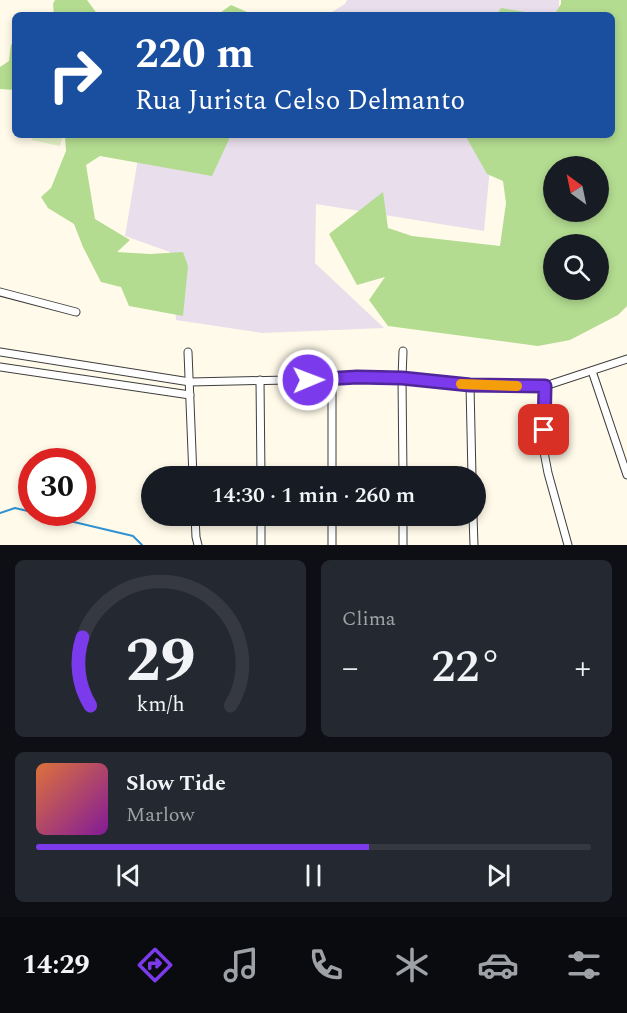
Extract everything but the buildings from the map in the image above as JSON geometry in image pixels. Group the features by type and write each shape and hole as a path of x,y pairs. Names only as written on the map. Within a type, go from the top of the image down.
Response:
{"street":[{"path":"0,292 76,312"},
{"path":"188,351 193,466"},
{"path":"403,466 404,351"},
{"path":"0,352 189,382 357,377 402,378 470,385 545,386 627,359"},
{"path":"0,367 190,395"},
{"path":"592,372 627,475"},
{"path":"332,379 332,466"},
{"path":"260,380 261,466"},
{"path":"470,385 472,466"},
{"path":"545,386 544,452 568,545"},
{"path":"195,526 198,545"},
{"path":"261,526 261,545"},
{"path":"332,526 332,545"},
{"path":"403,526 403,545"},
{"path":"473,526 474,545"}],"shaded area":[{"path":"347,0 559,0 559,12 332,12 345,4"},
{"path":"141,138 493,138 484,231 316,204 315,263 384,328 263,333 176,320 170,252 125,236"}],"green space":[{"path":"55,0 87,0 96,12 54,12"},
{"path":"561,0 627,0 627,306 618,315 570,340 538,346 388,326 369,300 385,277 357,285 329,234 383,192 388,228 412,236 500,246 506,203 503,181 487,174 467,138 615,138 615,12 556,12"},
{"path":"231,5 247,12 221,12"},
{"path":"501,8 526,12 498,12"},
{"path":"11,44 12,90 0,89 0,67 9,61"},
{"path":"32,138 62,138 60,146 32,140"},
{"path":"65,138 230,138 212,176 100,156 86,165 95,219 130,240 117,252 150,254 183,252 188,266 183,316 129,306 121,287 101,282 74,224 48,208 41,197 51,188 66,151"}],"waterway":[{"path":"0,513 18,509"},
{"path":"91,526 133,536 142,545"}],"slow traffic":[{"path":"461,384 517,386"}],"route":[{"path":"308,380 357,377 402,378 470,385 545,386 544,430"}]}
